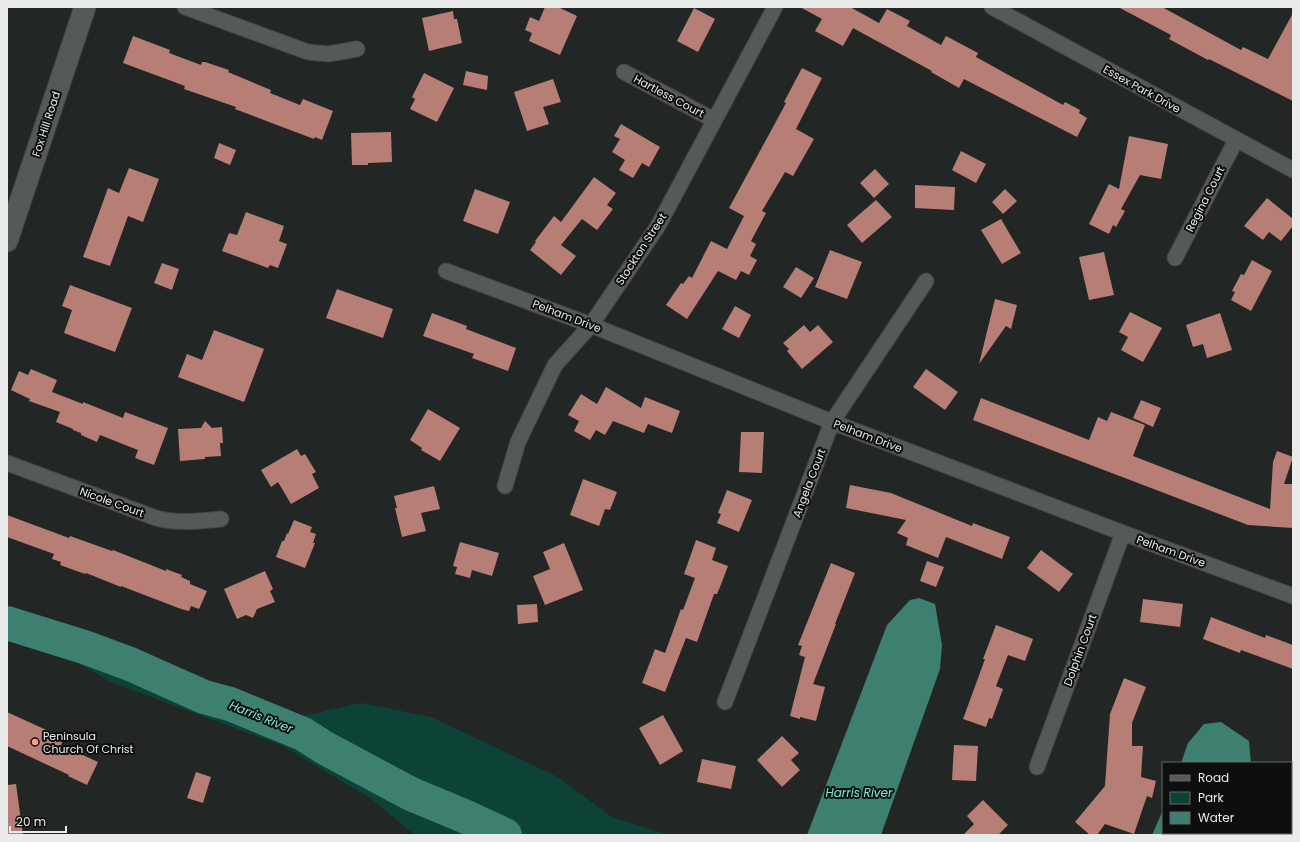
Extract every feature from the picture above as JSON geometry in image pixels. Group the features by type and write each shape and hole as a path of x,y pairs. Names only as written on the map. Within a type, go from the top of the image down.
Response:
{"main road":[{"name":"Fox Hill Road","path":"7,241 85,7"}],"street":[{"path":"185,7 308,52 328,54 357,49"},
{"name":"Stockton Street","path":"505,486 518,442 555,365 591,325 658,226 775,7"},
{"name":"Essex Park Drive","path":"992,7 1293,170"},
{"name":"Hartless Court","path":"624,72 714,120"},
{"name":"Regina Court","path":"1174,258 1236,140"},
{"name":"Pelham Drive","path":"446,271 591,325 832,422 1293,596"},
{"name":"Angela Court","path":"725,702 832,422 926,282"},
{"name":"Nicole Court","path":"7,463 169,522 221,519"},
{"name":"Dolphin Court","path":"1037,767 1123,533"}],"green space":[{"path":"7,610 102,635 298,717 361,703 431,717 558,777 612,817 669,835 415,835 370,798 283,746 111,682 38,640 7,630"}],"water":[{"name":"Harris River","path":"919,598 935,604 942,645 940,669 881,835 807,835 887,625 910,600"},
{"path":"1221,722 1249,741 1251,762 1181,762 1188,743 1204,724"},
{"path":"1162,812 1162,834 1226,834 1225,835 1152,835"}],"building":[{"path":"545,7 558,7 577,16 560,55 529,41 532,33 525,30 530,17 539,21"},
{"path":"800,7 850,7 879,23 887,9 910,21 907,26 941,45 946,36 978,53 976,57 1063,105 1065,102 1080,110 1079,113 1087,118 1077,137 964,79 959,88 931,72 932,71 853,28 843,46 815,31 822,19"},
{"path":"1118,7 1162,7 1241,50 1243,47 1268,59 1293,13 1293,101 1209,59 1208,60 1169,39 1171,35"},
{"path":"694,8 715,19 698,52 677,41"},
{"path":"453,11 454,19 457,19 462,43 429,51 422,18"},
{"path":"133,36 170,50 169,53 201,65 202,62 205,62 229,70 228,72 271,90 270,93 300,105 303,99 333,111 322,140 315,137 314,139 235,109 236,107 184,89 185,86 123,63"},
{"path":"802,68 822,78 796,129 814,139 793,176 785,172 762,211 766,213 751,241 756,244 750,256 757,260 749,275 741,271 736,280 718,271 687,319 666,305 681,283 683,284 689,276 692,278 711,241 727,249 744,216 729,208 786,103 784,102"},
{"path":"466,71 488,76 487,90 463,85"},
{"path":"424,73 454,88 437,122 410,109 415,99 412,97"},
{"path":"553,79 561,102 543,107 549,124 527,131 514,92"},
{"path":"621,124 660,147 649,167 642,163 633,178 619,170 625,160 612,152 620,139 614,136"},
{"path":"391,132 392,162 352,165 351,133"},
{"path":"1129,136 1168,144 1161,179 1140,175 1121,209 1125,211 1116,227 1113,225 1109,234 1089,224 1109,184 1119,189"},
{"path":"219,143 236,150 230,165 214,158"},
{"path":"961,151 986,164 976,183 952,170"},
{"path":"129,168 159,179 143,222 128,216 110,266 83,257 108,188 119,193"},
{"path":"875,169 889,184 874,198 860,183"},
{"path":"594,177 616,193 607,205 613,209 597,230 582,219 561,245 576,256 561,275 530,250 554,216 561,222"},
{"path":"915,185 955,187 954,210 915,208"},
{"path":"475,189 510,202 498,234 463,221"},
{"path":"1005,189 1017,201 1003,214 992,202"},
{"path":"1267,198 1293,219 1293,226 1281,241 1269,232 1263,240 1244,226"},
{"path":"876,200 892,217 862,243 847,225"},
{"path":"246,212 284,226 279,241 287,244 278,268 270,265 268,268 222,251 229,233 237,235"},
{"path":"1001,219 1021,253 1002,264 981,230"},
{"path":"830,250 862,262 847,299 815,287"},
{"path":"1104,252 1114,295 1089,300 1079,257"},
{"path":"1252,260 1272,271 1251,311 1231,300 1235,292 1232,291 1241,274 1244,275"},
{"path":"162,263 179,269 172,290 154,283"},
{"path":"796,267 814,278 801,298 783,287"},
{"path":"70,285 132,308 115,352 64,333 72,310 62,306"},
{"path":"337,289 393,309 383,338 326,318"},
{"path":"995,299 1017,305 1011,329 1006,326 979,364"},
{"path":"735,306 751,315 739,338 722,329"},
{"path":"1130,312 1162,328 1143,362 1121,350 1128,337 1119,332"},
{"path":"432,313 467,326 466,329 516,348 508,371 472,358 474,354 423,336"},
{"path":"1220,313 1232,350 1207,358 1203,344 1193,347 1186,325"},
{"path":"804,325 810,332 818,325 833,342 802,369 787,351 789,349 783,343"},
{"path":"214,330 264,349 244,402 178,377 187,354 202,360"},
{"path":"31,369 57,380 52,392 83,404 83,402 123,418 125,412 168,428 154,465 135,458 138,450 100,435 97,442 56,422 60,412 29,401 30,399 11,390 19,371 28,375"},
{"path":"926,369 958,392 945,410 913,387"},
{"path":"606,387 641,408 645,397 680,411 672,433 648,424 644,433 613,421 605,435 596,430 590,440 574,431 579,421 568,415 581,394 597,404"},
{"path":"981,398 1089,440 1098,417 1107,421 1111,412 1145,425 1133,456 1270,509 1273,462 1277,451 1293,457 1284,484 1293,484 1293,528 1248,525 973,420"},
{"path":"1141,400 1161,408 1153,427 1133,418"},
{"path":"428,409 460,428 440,461 421,450 422,448 410,440"},
{"path":"205,421 212,428 222,427 223,443 220,443 221,456 180,461 178,429 201,428"},
{"path":"741,432 764,432 762,473 739,472"},
{"path":"297,449 301,456 305,454 316,472 312,474 319,488 291,504 278,482 271,487 261,470"},
{"path":"583,479 617,492 610,510 605,509 599,526 570,515"},
{"path":"850,485 891,493 972,526 973,523 1010,537 1002,559 946,537 938,558 906,545 908,538 897,533 906,520 846,508"},
{"path":"434,486 440,509 421,513 426,531 402,537 395,508 397,508 394,496"},
{"path":"727,490 752,500 739,532 717,523 721,514 718,513"},
{"path":"7,515 69,538 70,536 112,551 113,550 166,571 166,569 182,575 181,577 190,581 190,584 207,591 199,609 191,606 189,611 60,565 61,562 52,559 54,554 7,537"},
{"path":"294,520 312,527 310,532 316,534 313,543 315,543 305,568 276,557 282,541 284,541 287,533 288,534"},
{"path":"696,540 716,548 712,560 728,566 717,594 714,594 697,642 686,638 665,692 642,683 655,649 665,653 681,609 683,610 695,578 684,574"},
{"path":"460,542 499,553 492,576 472,570 470,578 455,574 457,567 453,566"},
{"path":"564,543 583,590 545,605 533,576 550,569 543,552"},
{"path":"1041,550 1073,574 1059,592 1027,568"},
{"path":"927,561 944,567 936,587 920,581"},
{"path":"831,563 855,573 813,684 825,687 816,721 800,717 800,719 790,716 805,657 799,655 802,646 798,645"},
{"path":"265,571 273,589 270,591 275,602 257,609 253,618 246,615 237,619 224,589"},
{"path":"1143,599 1183,604 1180,627 1140,622"},
{"path":"537,604 538,622 518,624 517,605"},
{"path":"1211,617 1265,638 1266,635 1293,645 1293,669 1241,650 1240,653 1203,639"},
{"path":"996,625 1033,639 1025,661 1008,655 996,686 1003,689 992,719 989,718 986,727 963,719"},
{"path":"1124,678 1146,687 1132,723 1132,746 1143,746 1141,777 1156,781 1152,798 1147,796 1134,834 1105,824 1097,835 1090,835 1075,822 1105,786 1110,714"},
{"name":"Peninsula Church Of Christ","path":"7,712 64,738 61,745 98,762 87,785 7,746"},
{"path":"663,715 683,751 660,765 639,728"},
{"path":"782,736 799,753 791,760 800,770 782,787 757,760"},
{"path":"954,745 978,746 976,781 952,780"},
{"path":"702,759 736,766 731,789 697,782"},
{"path":"196,772 211,777 203,803 187,798"},
{"path":"16,784 23,835 7,835 7,785"},
{"path":"983,800 1008,825 998,835 963,835 974,824 967,816"}],"waterway":[{"name":"Harris River","path":"7,623 84,647 130,664 204,697 230,704 303,734 325,748 411,794 505,835"}],"place":[{"name":"Peninsula Church Of Christ","path":"35,742"}]}
